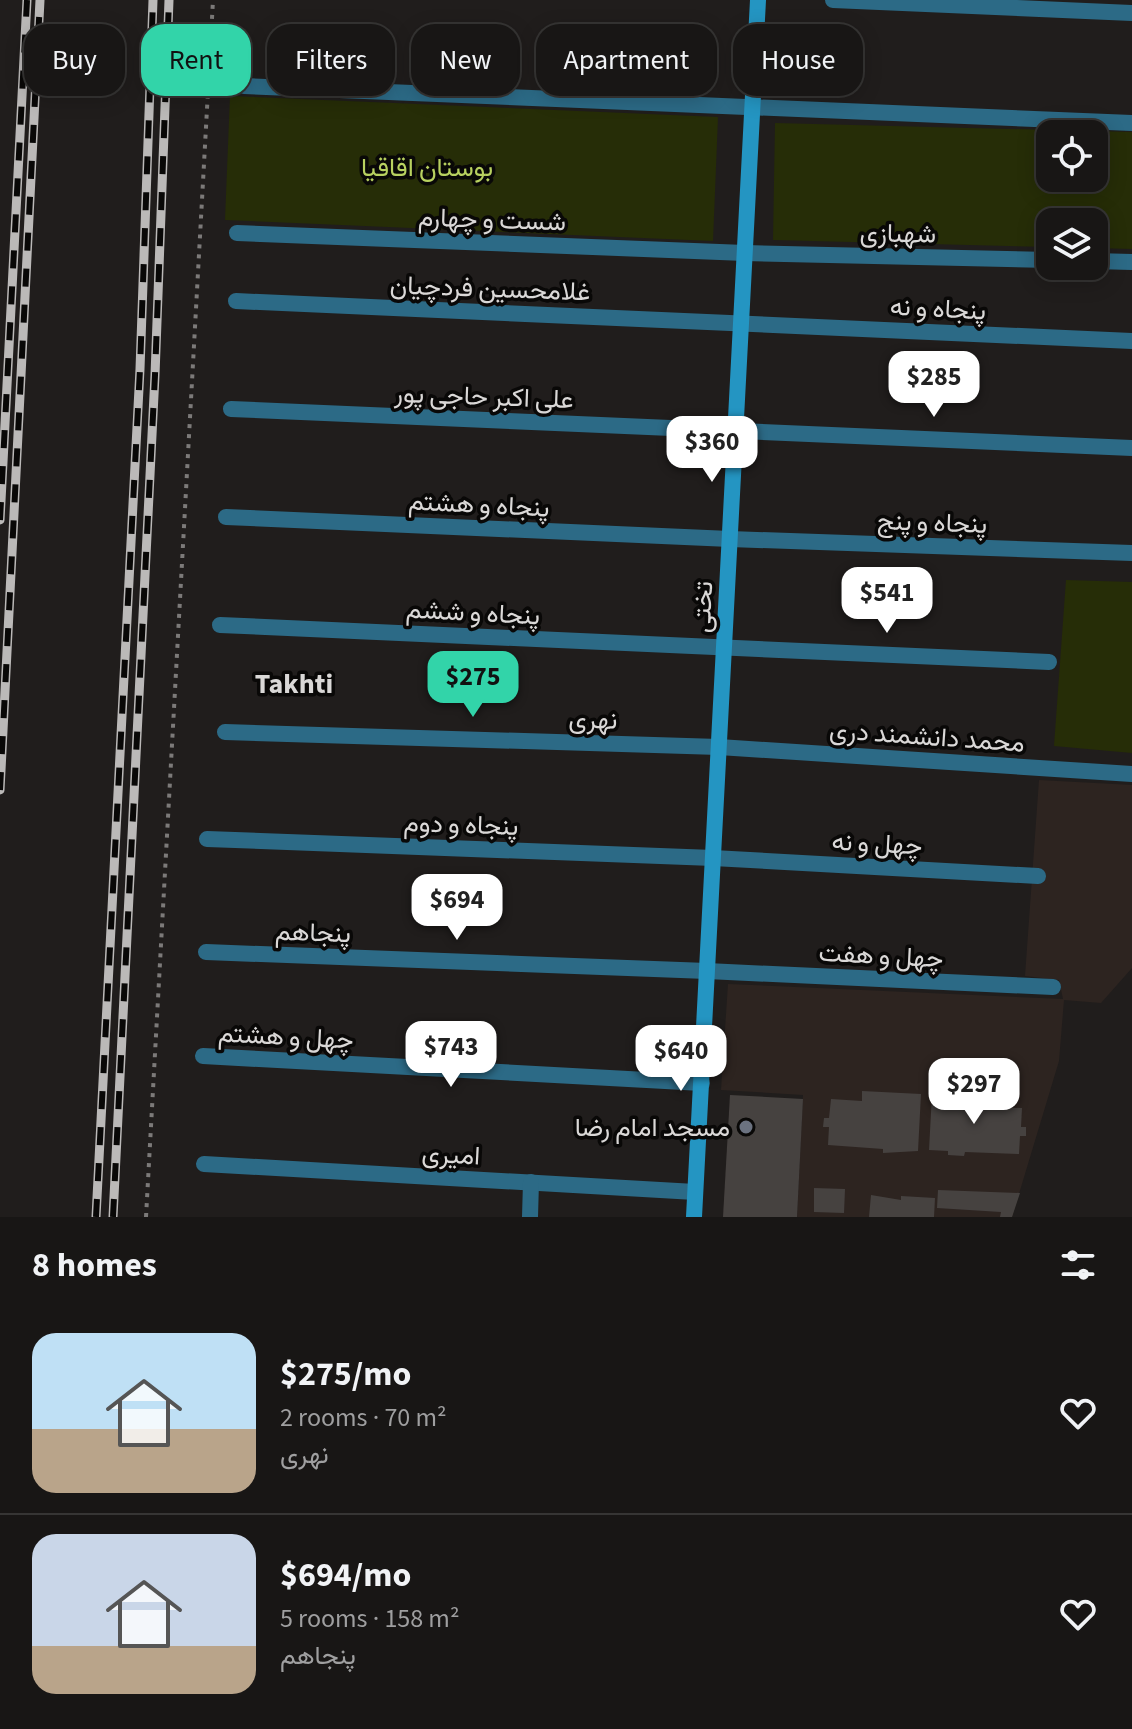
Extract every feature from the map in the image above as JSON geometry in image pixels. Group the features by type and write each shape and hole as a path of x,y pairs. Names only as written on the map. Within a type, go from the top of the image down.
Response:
{"main road":[{"name":"تختی","path":"694,1217 758,0"}],"street":[{"path":"833,0 1132,13"},
{"path":"251,86 1132,123"},
{"name":"شست و چهارم","path":"237,233 745,253"},
{"name":"شهبازی","path":"745,253 1036,260"},
{"path":"1108,261 1132,262"},
{"name":"غلامحسین فردچیان","path":"236,301 741,323"},
{"name":"پنجاه و نه","path":"741,323 1132,341"},
{"name":"علی اکبر حاجی پور","path":"231,409 1132,448"},
{"name":"پنجاه و هشتم","path":"226,517 730,539"},
{"name":"پنجاه و پنج","path":"730,539 1132,553"},
{"name":"پنجاه و ششم","path":"220,625 1049,662"},
{"name":"نهری","path":"225,732 719,747"},
{"name":"محمد دانشمند دری","path":"719,747 1132,774"},
{"name":"پنجاه و دوم","path":"207,839 713,858"},
{"name":"چهل و نه","path":"713,858 1038,876"},
{"name":"پنجاهم","path":"206,952 707,971"},
{"name":"چهل و هفت","path":"707,971 1053,987"},
{"name":"چهل و هشتم","path":"203,1056 702,1083"},
{"name":"امیری","path":"204,1164 695,1192"},
{"path":"530,1217 531,1182"}],"path":[{"path":"146,1217 213,0"}],"shaded area":[{"path":"1039,780 1132,785 1132,968 1101,1003 1064,1000 1059,1061 1012,1217 797,1217 803,1095 721,1090 728,984 1063,999 1059,980 1025,976"}],"green space":[{"name":"بوستان اقاقیا","path":"230,96 718,117 713,241 225,220"},
{"path":"775,123 1036,130 1036,192 1108,192 1108,131 1132,132 1132,249 1108,248 1108,208 1036,208 1036,247 773,240"},
{"path":"1066,580 1132,582 1132,753 1054,746"}],"building":[{"path":"862,1091 921,1094 918,1151 883,1153 883,1149 828,1145 829,1127 823,1127 824,1118 829,1118 831,1099 862,1101"},
{"path":"932,1094 990,1097 990,1107 1022,1108 1021,1127 1026,1127 1026,1136 1020,1136 1019,1154 965,1152 964,1156 929,1150"},
{"path":"730,1095 803,1099 797,1217 723,1217"},
{"path":"814,1188 845,1189 844,1213 814,1212"},
{"path":"938,1190 1020,1193 1012,1217 1000,1217 1001,1212 937,1208"},
{"path":"871,1195 901,1200 901,1196 935,1198 934,1217 869,1217"}],"railway":[{"path":"0,520 27,0"},
{"path":"0,790 40,0"},
{"path":"96,1217 140,369 153,0"},
{"path":"113,1217 155,375 169,0"}],"place":[{"name":"مسجد امام رضا","path":"746,1127"}],"district":[{"name":"Takhti","path":"294,683"}]}
